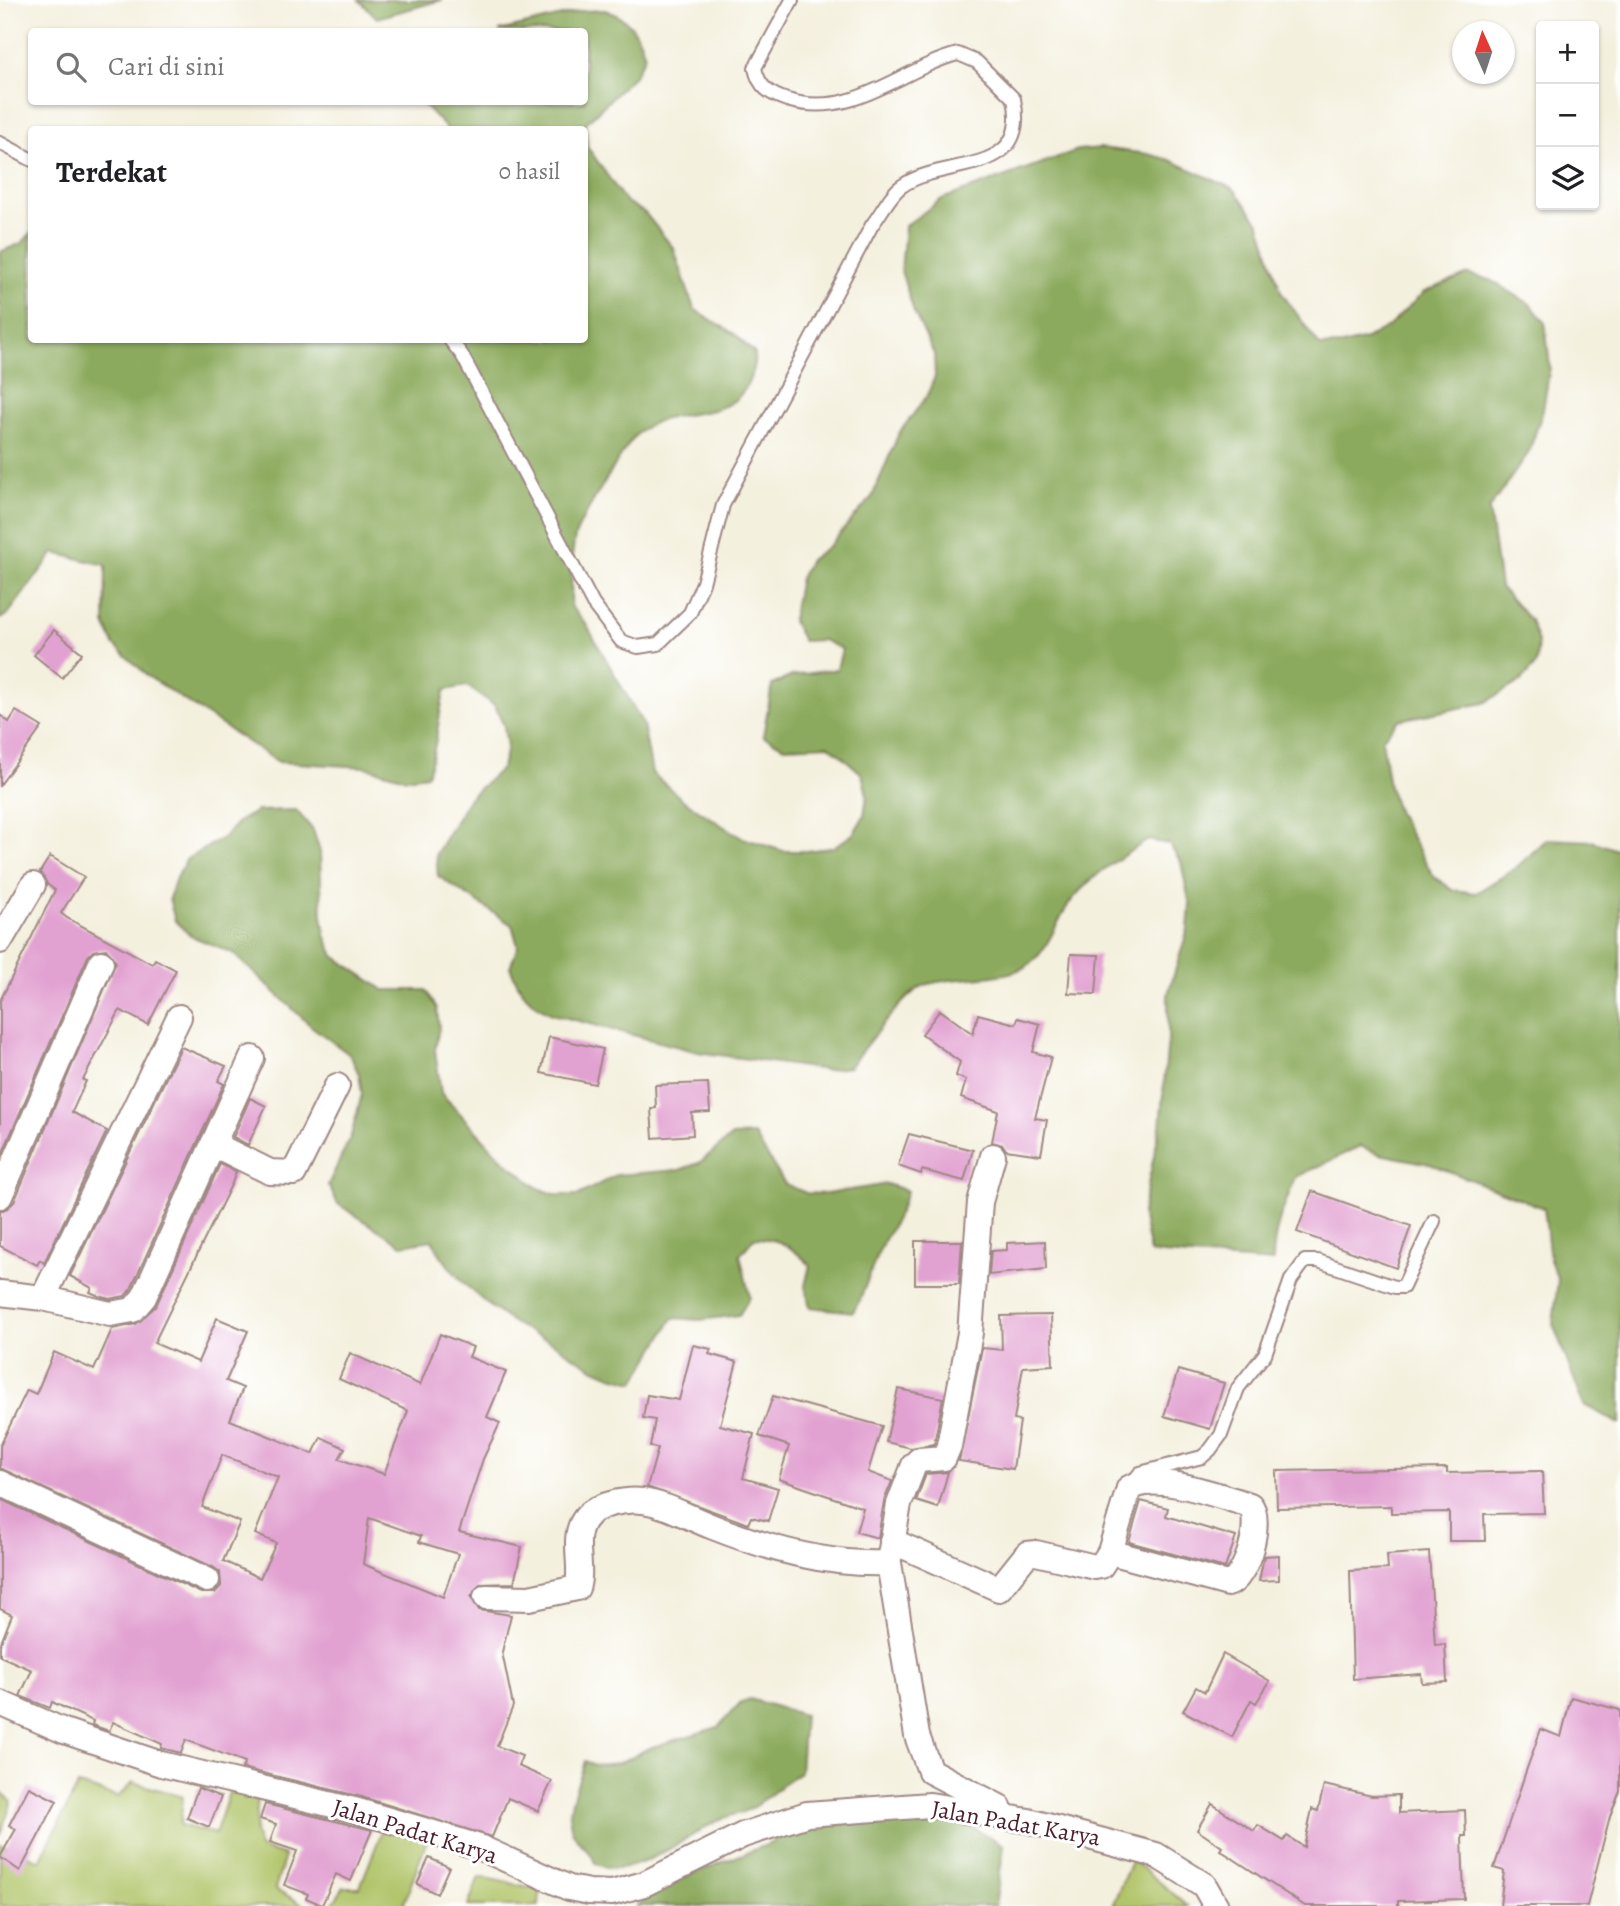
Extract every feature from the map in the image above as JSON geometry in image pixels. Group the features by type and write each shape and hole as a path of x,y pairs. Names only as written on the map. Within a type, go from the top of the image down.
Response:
{"street":[{"path":"0,941 33,886"},
{"path":"0,1196 101,963"},
{"path":"43,1298 179,1017"},
{"path":"0,1293 43,1298 110,1314 133,1310 144,1297 252,1058"},
{"path":"213,1144 270,1172 294,1173 337,1086"},
{"path":"993,1156 980,1202 970,1333 949,1446 944,1458 919,1460 914,1465 899,1504 890,1552 917,1736 930,1771 974,1796 1029,1821"},
{"path":"486,1597 529,1598 559,1594 577,1588 579,1547 584,1520 595,1511 633,1500 670,1507 713,1527 806,1556 850,1565 890,1552 999,1589 1027,1554 1044,1554 1101,1566 1110,1552 1129,1488 1149,1480 1250,1505 1256,1510 1257,1521 1246,1565 1241,1577 1228,1584 1110,1552"},
{"path":"0,1483 206,1580"},
{"name":"Jalan Padat Karya","path":"0,1703 64,1731 161,1764 416,1828 479,1847 569,1888 589,1892 612,1893 644,1884 752,1831 807,1814 930,1805 1029,1821 1156,1855 1204,1885 1216,1906"}],"lane":[{"path":"452,343 462,355 575,574 599,613 621,641 638,647 658,644 690,613 704,583 723,505 872,225 900,187 922,177 999,154 1016,131 1014,99 977,61 958,54 857,98 811,104 786,100 766,91 758,80 755,68 792,0"},
{"path":"0,143 28,158"},
{"path":"1129,1488 1140,1474 1202,1457 1210,1451 1221,1436 1238,1388 1265,1354 1291,1280 1306,1261 1318,1261 1395,1287 1403,1287 1434,1221"}],"green space":[{"path":"359,0 442,0 377,18"},
{"path":"605,10 621,17 632,27 645,56 635,75 585,126 444,126 424,105 588,105 588,28 511,28 582,11"},
{"path":"588,147 625,201 645,213 674,249 694,309 736,335 755,354 750,380 739,397 707,412 651,424 635,436 592,503 575,537 571,607 586,624 643,724 652,773 683,800 740,837 783,851 834,847 853,834 864,816 867,795 862,774 829,745 785,747 763,736 772,685 792,676 837,669 842,649 823,640 803,641 792,620 800,578 810,560 830,545 872,497 899,433 927,396 935,376 934,354 914,312 901,271 905,226 942,199 1078,150 1101,148 1148,154 1170,160 1234,189 1260,224 1281,292 1320,346 1342,345 1366,339 1388,327 1424,292 1468,274 1490,280 1530,304 1545,322 1550,367 1543,410 1529,452 1489,509 1500,587 1530,620 1538,642 1536,664 1521,681 1484,703 1399,720 1382,739 1389,787 1398,813 1434,877 1454,890 1476,893 1516,868 1547,839 1592,841 1620,851 1620,1424 1584,1405 1553,1324 1558,1280 1550,1260 1544,1208 1430,1164 1379,1154 1360,1146 1296,1177 1277,1229 1273,1262 1150,1253 1142,1213 1160,1127 1168,1039 1168,994 1188,929 1190,905 1181,862 1169,844 1148,840 1096,876 1069,904 1038,956 1022,969 996,976 938,982 917,990 896,1009 849,1067 826,1070 698,1052 552,1014 531,1001 521,990 510,967 518,946 512,925 438,876 436,854 469,798 502,768 507,747 504,726 495,706 467,686 445,690 427,775 406,778 365,767 278,762 149,677 114,645 105,624 106,565 54,553 8,614 0,619 0,252 22,243 28,236 28,343 588,343"},
{"path":"296,810 313,830 320,852 322,915 325,935 334,956 384,990 426,990 437,1008 439,1028 435,1050 441,1093 500,1157 538,1188 557,1195 579,1195 616,1175 679,1170 699,1163 732,1136 754,1135 785,1184 806,1193 826,1194 887,1184 907,1191 853,1312 810,1307 805,1286 810,1265 785,1245 754,1238 740,1255 750,1297 739,1315 700,1320 673,1318 635,1382 591,1367 503,1316 457,1276 432,1240 402,1245 338,1204 328,1185 351,1136 362,1094 359,1074 350,1055 311,1026 233,953 191,936 175,921 169,898 187,859 224,837 239,821 257,811"},
{"path":"750,1699 804,1715 800,1772 752,1808 717,1821 658,1856 625,1867 609,1868 595,1863 575,1836 570,1819 572,1799 585,1761 595,1765 619,1763 649,1748 718,1727 741,1702"},
{"path":"133,1782 183,1797 180,1825 215,1834 231,1787 258,1796 255,1833 260,1848 285,1856 275,1889 306,1906 0,1906 0,1844 40,1861 78,1785 118,1797"},
{"path":"0,1791 12,1801 0,1835"},
{"path":"963,1822 1004,1845 995,1906 637,1906 666,1884 769,1844 800,1829 835,1824"},
{"path":"384,1826 428,1837 403,1906 331,1906 344,1887 360,1887"},
{"path":"1132,1859 1188,1906 1112,1906"},
{"path":"479,1877 540,1889 539,1906 468,1906"}],"building":[{"path":"54,630 82,653 62,678 34,655"},
{"path":"16,711 42,727 0,785 0,715 9,722"},
{"path":"50,856 84,877 61,913 152,964 155,959 176,970 148,1025 120,1010 83,1080 86,1081 72,1112 107,1131 44,1263 40,1260 37,1265 0,1246 0,1211 14,1202 116,962 106,949 93,951 88,956 0,1159 0,1001 55,890 48,885 40,872"},
{"path":"1071,954 1099,955 1096,994 1068,993"},
{"path":"940,1010 973,1034 978,1014 1016,1024 1018,1018 1040,1024 1033,1052 1051,1057 1035,1118 1047,1120 1041,1155 1006,1150 1003,1145 992,1142 998,1111 961,1098 966,1080 956,1076 960,1062 922,1034"},
{"path":"549,1037 603,1049 595,1084 541,1073"},
{"path":"181,1047 226,1066 218,1081 224,1084 131,1289 125,1296 110,1299 99,1296 90,1292 92,1288 70,1276"},
{"path":"708,1083 710,1112 692,1113 693,1135 653,1138 651,1109 656,1108 655,1085"},
{"path":"250,1098 266,1106 248,1145 233,1137"},
{"path":"909,1134 973,1150 964,1181 922,1170 921,1174 898,1166"},
{"path":"220,1164 236,1172 232,1183 154,1343 198,1362 217,1318 248,1331 226,1381 243,1388 230,1420 313,1454 321,1437 345,1448 339,1459 384,1474 408,1411 339,1379 350,1353 420,1385 440,1334 473,1347 469,1357 506,1372 487,1417 500,1423 483,1459 459,1532 522,1547 514,1583 480,1584 471,1597 479,1610 511,1615 502,1652 513,1706 497,1746 522,1756 518,1766 552,1781 538,1811 508,1798 492,1837 362,1797 242,1768 245,1762 186,1740 181,1753 161,1748 162,1744 113,1722 109,1731 92,1725 93,1721 52,1702 50,1708 20,1696 32,1670 0,1656 0,1645 12,1615 0,1609 0,1499 201,1593 215,1593 221,1586 220,1572 213,1567 0,1468 0,1446 27,1390 36,1394 54,1352 94,1370 112,1329 136,1324 156,1306","holes":["222,1455 278,1477 255,1534 276,1543 260,1578 223,1561 240,1522 202,1507","369,1518 421,1536 419,1542 458,1554 443,1597 363,1564"]},
{"path":"1312,1191 1411,1226 1396,1268 1297,1232"},
{"path":"915,1241 962,1241 959,1284 915,1284"},
{"path":"1045,1241 1046,1269 989,1275 991,1251 1007,1250 1007,1243"},
{"path":"1051,1315 1053,1365 1023,1367 1014,1420 1020,1421 1013,1469 959,1461 982,1348 1002,1350 1001,1316"},
{"path":"693,1345 711,1349 709,1354 737,1362 720,1425 754,1434 743,1478 778,1488 768,1521 751,1517 748,1524 647,1487 658,1448 650,1447 655,1420 643,1418 647,1395 679,1400"},
{"path":"1178,1370 1224,1383 1210,1429 1164,1416"},
{"path":"898,1389 943,1398 934,1444 911,1448 886,1442"},
{"path":"773,1396 882,1426 868,1472 892,1481 884,1501 878,1538 856,1532 863,1508 779,1479 789,1446 759,1436"},
{"path":"1447,1468 1447,1473 1542,1471 1544,1513 1484,1514 1485,1541 1449,1541 1449,1512 1391,1513 1391,1506 1277,1508 1276,1471"},
{"path":"948,1472 938,1508 916,1501 926,1474"},
{"path":"1141,1501 1168,1508 1166,1516 1236,1537 1225,1568 1129,1542"},
{"path":"1429,1552 1435,1645 1445,1644 1447,1682 1422,1683 1421,1674 1353,1679 1350,1571 1388,1569 1387,1555"},
{"path":"1279,1555 1279,1580 1259,1581 1264,1556"},
{"path":"1223,1654 1270,1681 1256,1703 1251,1700 1232,1737 1183,1711 1196,1687 1205,1692"},
{"path":"1571,1697 1620,1710 1620,1791 1610,1816 1587,1906 1500,1906 1504,1871 1494,1868 1525,1774 1541,1729 1561,1737"},
{"path":"1324,1785 1372,1796 1399,1795 1399,1813 1465,1810 1466,1836 1462,1836 1464,1899 1398,1901 1398,1906 1305,1906 1220,1850 1222,1847 1197,1830 1212,1804 1254,1831 1258,1825 1284,1841 1287,1836 1304,1847 1312,1809 1318,1811"},
{"path":"29,1787 57,1801 20,1871 0,1857 16,1829 9,1825"},
{"path":"198,1788 221,1797 209,1827 187,1818"},
{"path":"265,1804 372,1830 351,1881 336,1874 322,1905 306,1898 308,1894 284,1885 297,1851 270,1842 276,1824 260,1819"},
{"path":"429,1858 449,1867 437,1894 417,1884"}]}
